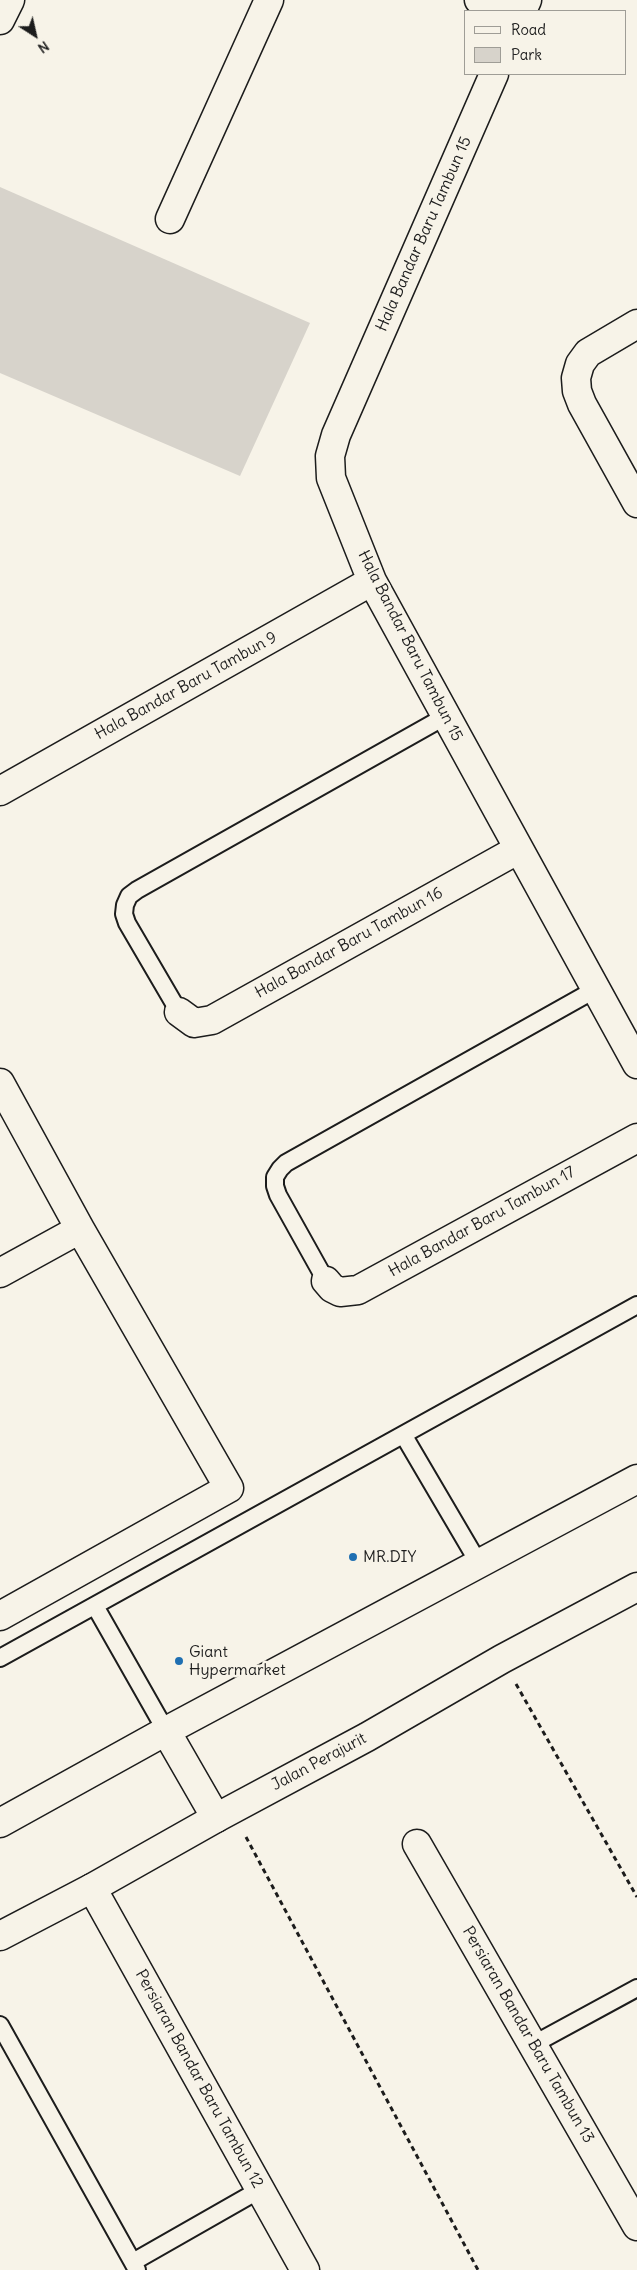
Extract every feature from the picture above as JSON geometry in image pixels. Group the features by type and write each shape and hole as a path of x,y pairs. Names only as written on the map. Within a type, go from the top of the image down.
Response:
{"street":[{"path":"0,20 10,0"},
{"path":"170,219 269,0"},
{"path":"479,0 501,10"},
{"name":"Hala Bandar Baru Tambun 15","path":"494,75 332,446 330,456 331,478 372,581 637,1064"},
{"path":"637,324 588,353 580,364 576,378 577,391 582,404 637,503"},
{"name":"Hala Bandar Baru Tambun 9","path":"0,791 372,581"},
{"name":"Hala Bandar Baru Tambun 16","path":"179,1012 194,1023 212,1020 519,849"},
{"path":"0,1083 80,1230 229,1488 0,1616"},
{"name":"Hala Bandar Baru Tambun 17","path":"326,1281 332,1288 340,1292 358,1290 637,1138"},
{"path":"0,1273 80,1230"},
{"path":"0,1823 478,1562 637,1479"},
{"name":"Jalan Perajurit","path":"0,1936 92,1888 367,1737 502,1659 637,1587"},
{"path":"166,1731 224,1814"},
{"name":"Persiaran Bandar Baru Tambun 13","path":"417,1844 534,2044 637,2226"},
{"name":"Persiaran Bandar Baru Tambun 12","path":"92,1888 305,2270"}],"lane":[{"path":"179,1012 127,923 124,914 129,896 446,716"},
{"path":"326,1281 274,1186 275,1177 286,1162 596,989"},
{"path":"0,1658 404,1436 637,1305"},
{"path":"404,1436 478,1562"},
{"path":"94,1606 166,1731"},
{"path":"534,2044 637,1988"},
{"path":"0,2025 135,2266 261,2189"}],"path":[{"path":"502,1659 637,1897"},
{"path":"224,1814 478,2270"}],"green space":[{"path":"0,187 310,323 240,476 0,373"}],"place":[{"name":"MR.DIY","path":"353,1557"},
{"name":"Giant Hypermarket","path":"179,1661"}]}
